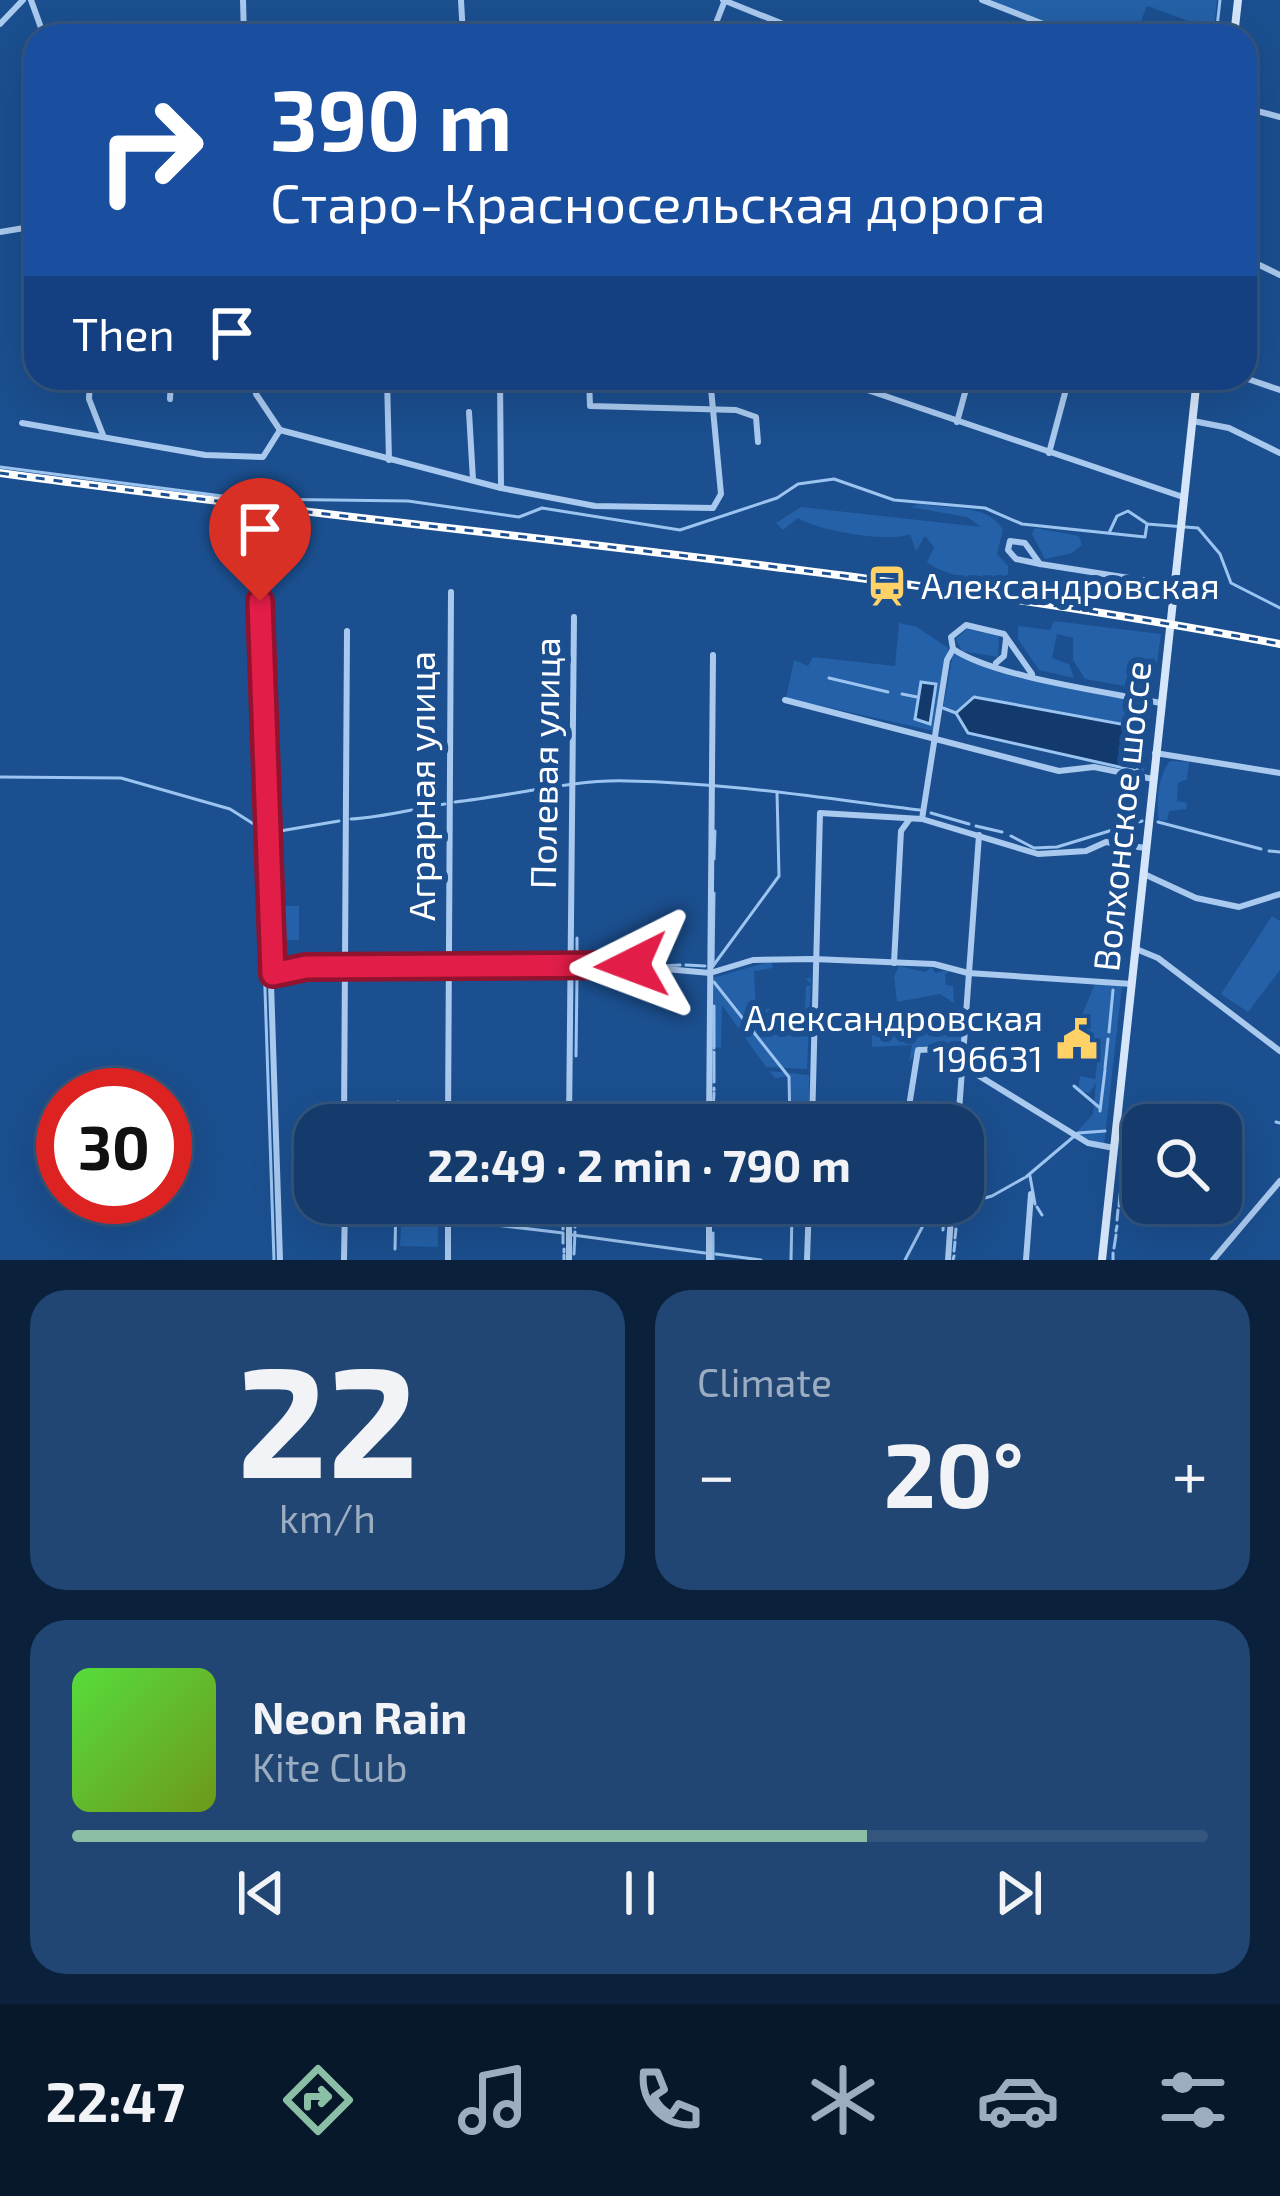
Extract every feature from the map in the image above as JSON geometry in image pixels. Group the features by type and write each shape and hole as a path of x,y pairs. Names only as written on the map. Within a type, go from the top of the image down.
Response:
{"main road":[{"name":"Волхонское шоссе","path":"1102,1260 1196,390"}],"street":[{"path":"0,24 27,0"},
{"path":"724,0 783,24"},
{"path":"982,0 1038,24"},
{"path":"89,390 103,433"},
{"path":"170,390 170,399"},
{"path":"256,390 280,430 389,460 595,506 717,506 721,494 711,390"},
{"path":"387,390 389,460"},
{"path":"500,390 501,488"},
{"path":"589,390 590,406 712,408 756,417 758,442"},
{"path":"866,390 1184,497"},
{"path":"957,422 966,390"},
{"path":"1048,453 1066,390"},
{"path":"469,412 473,480"},
{"path":"1192,421 1229,428 1280,453"},
{"path":"22,423 103,433 205,455 267,449 280,430"},
{"path":"1040,564 1025,543 1010,541 1011,555 1040,564 1174,585"},
{"path":"265,581 260,645 280,1260"},
{"name":"Аграрная улица","path":"448,1104 451,592"},
{"name":"Полевая улица","path":"569,1104 574,617"},
{"path":"922,820 953,650 951,637 960,627 1004,634 1032,674"},
{"path":"344,1104 347,631"},
{"path":"993,664 1004,656 1004,634"},
{"path":"953,650 1032,674 1161,703"},
{"path":"709,1104 713,656"},
{"path":"785,700 1059,771 1094,767 1153,779"},
{"path":"1155,753 1280,773"},
{"path":"812,1104 820,812 922,820 1038,854 1086,850 1106,842 1145,848"},
{"path":"894,963 902,831 909,819"},
{"path":"960,1104 979,835"},
{"path":"1144,874 1196,898 1239,907 1280,894"},
{"path":"1136,949 1158,958 1280,1052"},
{"path":"273,974 345,967 448,970 632,965 710,973 753,960 813,959 1132,984"},
{"path":"909,1104 918,1050 964,1048"},
{"path":"963,1066 1077,1136 1114,1148"},
{"path":"1213,1260 1280,1181"},
{"path":"1026,1260 1030,1194"},
{"path":"344,1260 345,1224"},
{"path":"448,1224 448,1260"},
{"path":"569,1224 569,1260"},
{"path":"709,1224 709,1260"},
{"path":"807,1260 808,1224"},
{"path":"948,1260 951,1224"}],"shaded area":[{"path":"990,0 1217,0 1215,24 1197,24 1147,6 1140,24 1051,24"},
{"path":"921,504 978,511 996,521 1003,530 997,554 1008,566 1008,574 979,579 934,567 927,562 934,547 925,536 916,551 910,534 854,534 798,518 783,530 776,523 801,507 981,527 967,517 910,507"},
{"path":"1035,528 1079,536 1082,545 1072,553 1045,559 1032,534"},
{"path":"1054,621 1161,634 1153,691 1085,679 1073,660 1073,638 1057,634 1052,658 1069,664 1074,678 1039,670 1018,639 1018,626 1050,630"},
{"path":"899,623 917,627 948,648 934,731 786,698 794,660 808,666 813,657 895,666"},
{"path":"967,629 999,636 998,657 962,651 956,639"},
{"path":"953,654 1054,684 1143,701 1150,710 1144,772 1138,771 1138,729 1132,725 978,697 959,713 943,708"},
{"path":"921,682 936,684 930,724 915,719"},
{"path":"974,697 1132,726 1140,737 1137,771 968,733 956,713"},
{"path":"1170,761 1189,762 1187,779 1178,783 1177,801 1187,803 1186,809 1169,811 1167,821 1159,820 1158,798"},
{"path":"282,906 299,906 299,940 282,940"},
{"path":"1272,916 1280,921 1280,970 1248,1012 1221,994"},
{"path":"771,961 773,968 754,971 756,1009 805,1008 806,986 811,985 807,1069 766,1067 722,1005 721,1048 711,1046 713,978"},
{"path":"899,966 925,972 932,967 935,973 953,969 945,974 946,985 953,986 954,1003 940,994 897,1002 894,976"},
{"path":"1095,983 1122,985 1104,1146 1076,1133 1093,1114 1096,1083 1089,1093 1078,1090 1080,1076 1095,1079 1098,1058 1081,1053 1082,1015"},
{"path":"961,1007 962,1043 921,1046 909,1062 912,1045 872,1047 871,1022 914,1025"},
{"path":"769,1071 809,1075 809,1104 791,1104 790,1076 775,1078"},
{"path":"401,1226 438,1227 438,1247 400,1246"}],"waterway":[{"path":"1217,24 1220,0"},
{"path":"0,467 245,499 408,501 519,517 542,508 680,530 777,498 798,484 834,479 894,500 985,508 1022,524 1145,537 1147,524 1198,528 1220,554 1231,583 1280,608"},
{"path":"1109,533 1117,516 1128,511 1146,523"},
{"path":"251,569 274,1260"},
{"path":"829,678 888,692"},
{"path":"902,694 917,697"},
{"path":"943,708 956,713"},
{"path":"0,777 121,778 230,809 263,830"},
{"path":"1132,819 1134,780"},
{"path":"455,802 564,785 628,781 738,788 920,810"},
{"path":"713,966 779,876 777,792"},
{"path":"351,819 445,804"},
{"path":"931,813 969,824"},
{"path":"274,832 339,821"},
{"path":"1011,836 1034,848 1057,847 1142,821"},
{"path":"1158,822 1261,849"},
{"path":"976,826 1002,832"},
{"path":"714,859 715,831"},
{"path":"1269,851 1280,852"},
{"path":"713,966 714,893"},
{"path":"577,938 577,964"},
{"path":"660,966 680,965"},
{"path":"686,965 705,966"},
{"path":"576,1056 577,976"},
{"path":"714,982 789,1077 790,1104"},
{"path":"1109,1032 1113,990"},
{"path":"714,1006 714,1048"},
{"path":"1105,1068 1108,1039"},
{"path":"714,1052 714,1082"},
{"path":"1100,1111 1105,1070"},
{"path":"1074,1086 1100,1108"},
{"path":"713,1104 714,1093"},
{"path":"1276,1122 1280,1123"},
{"path":"1026,1177 1078,1133 1105,1131"},
{"path":"1030,1176 1035,1204"},
{"path":"984,1198 1024,1178"},
{"path":"1119,1206 1121,1186"},
{"path":"1037,1207 1042,1215"},
{"path":"1117,1220 1118,1210"},
{"path":"395,1249 396,1224"},
{"path":"488,1224 563,1233 563,1243"},
{"path":"563,1224 563,1229"},
{"path":"791,1260 792,1224"},
{"path":"905,1260 924,1224"},
{"path":"943,1224 943,1230"},
{"path":"1116,1231 1117,1226"},
{"path":"955,1238 956,1229"},
{"path":"574,1254 575,1232"},
{"path":"713,1233 713,1260"},
{"path":"573,1235 705,1253"},
{"path":"1114,1248 1116,1235"},
{"path":"954,1251 955,1242"},
{"path":"1113,1253 1113,1260"},
{"path":"716,1254 761,1260"},
{"path":"564,1255 564,1260"},
{"path":"953,1260 954,1256"}],"railway":[{"path":"0,473 802,570 1280,644"}],"place":[{"name":"Александровская","path":"887,586"},
{"name":"Александровская 196631","path":"1077,1039"}],"route":[{"path":"260,601 273,974 306,967 448,970 632,965"}]}
